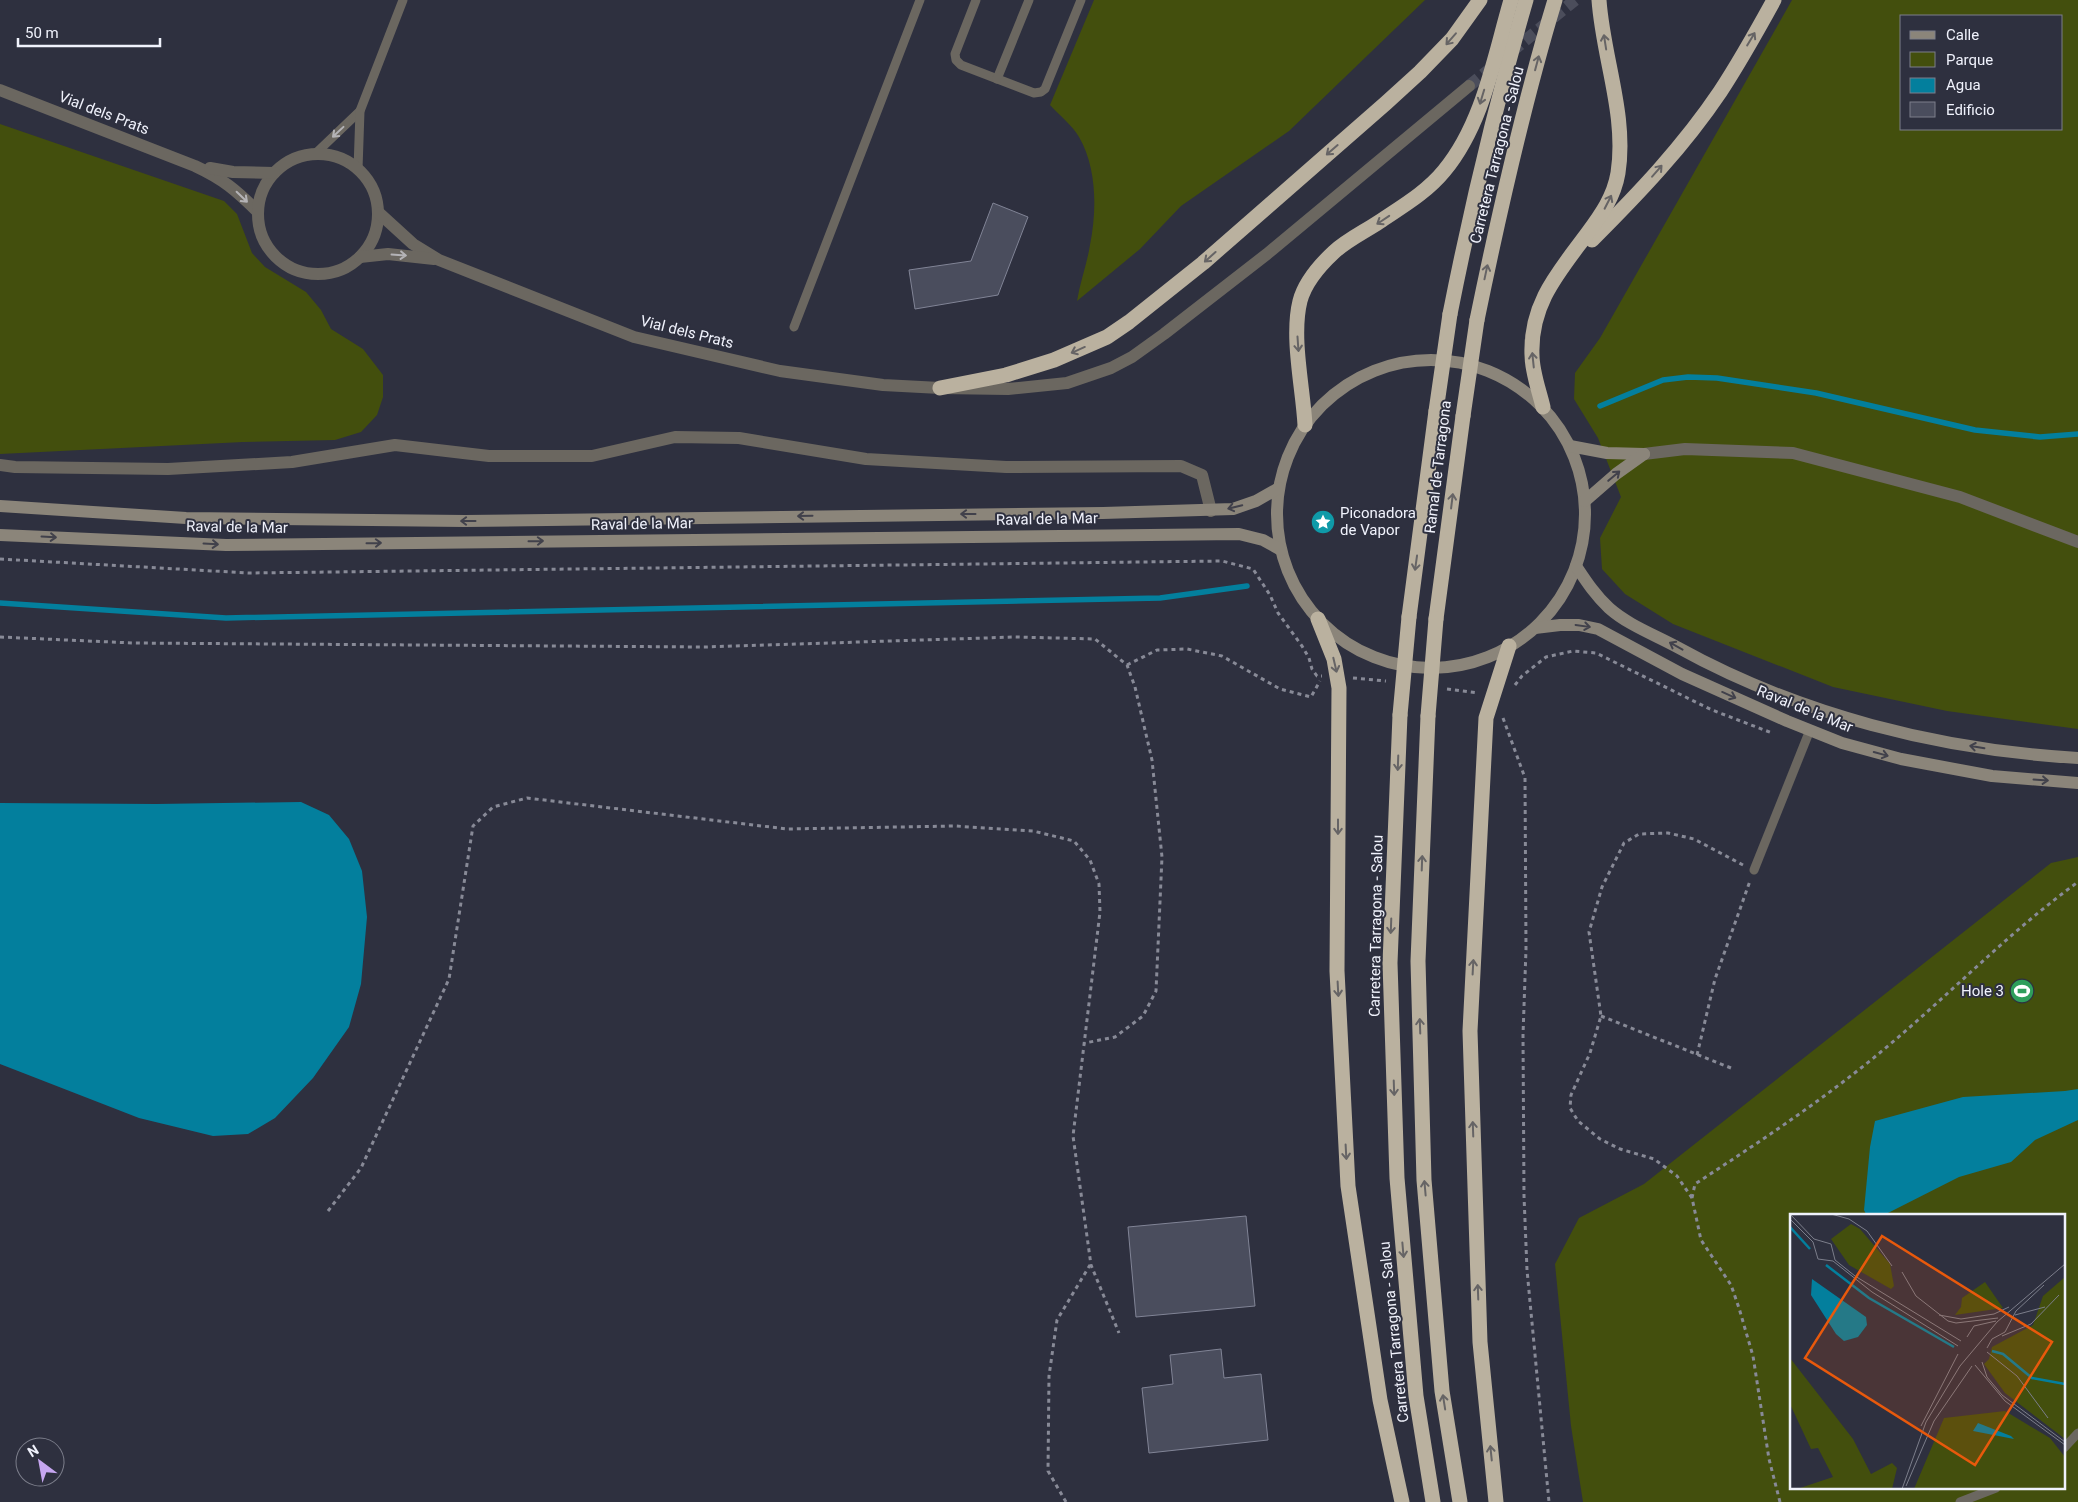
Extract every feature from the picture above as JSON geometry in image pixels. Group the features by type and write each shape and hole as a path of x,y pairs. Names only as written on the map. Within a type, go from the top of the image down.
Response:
{"highway":[{"path":"940,388 1006,375 1054,360 1107,337 1129,322 1203,263 1420,72 1452,39 1480,0"},
{"path":"1306,425 1297,346 1297,318 1301,299 1308,283 1335,251 1422,193 1443,173 1458,154 1477,115 1511,0"},
{"name":"Carretera Tarragona - Salou","path":"1450,314 1471,210 1507,64 1526,0"},
{"name":"Carretera Tarragona - Salou","path":"1477,320 1520,126 1555,0"},
{"path":"1543,407 1532,356 1533,324 1539,306 1551,282 1601,215 1611,197 1618,174 1617,102 1605,46 1599,0"},
{"path":"1551,282 1637,195 1697,124 1720,92 1774,0"},
{"name":"Ramal de Tarragona","path":"1436,411 1450,314"},
{"name":"Ramal de Tarragona","path":"1460,1502 1442,1391 1424,1180 1418,961 1428,716 1436,619 1462,416 1477,320"},
{"name":"Carretera Tarragona - Salou","path":"1432,1502 1416,1396 1397,1178 1390,963 1400,714 1409,617 1436,411"},
{"path":"1318,619 1334,659 1330,676 1339,698 1337,971 1348,1186 1380,1400 1402,1502"},
{"path":"1496,1502 1480,1342 1470,1031 1486,718 1509,646"}],"street":[{"name":"Vial dels Prats","path":"379,213 395,230 439,260 634,337 788,372 883,385 940,388 1008,388 1067,383 1105,371 1132,357 1232,282 1469,86"},
{"name":"Vial dels Prats","path":"0,90 195,166 221,178 258,212"},
{"path":"315,154 338,157 358,169 373,189 379,213 376,230 370,244 360,257 347,267 333,272 317,274 301,272 287,266 274,256 265,243 259,228 258,212 260,198 274,173 286,163 300,156 315,154"},
{"name":"Vial dels Prats","path":"195,166 233,172 274,173"},
{"name":"Vial dels Prats","path":"360,257 388,254 439,260"},
{"path":"1420,360 1450,361 1487,370 1520,388 1543,407 1558,425 1570,446 1580,473 1585,501 1584,531 1576,566 1559,600 1535,628 1509,646 1482,659 1453,667 1424,668 1409,666 1366,654 1340,639 1318,619 1295,587 1281,550 1277,520 1279,488 1286,462 1306,425 1325,402 1362,376 1390,366 1420,360"},
{"path":"0,465 15,467 168,469 292,462 395,445 489,456 592,456 675,438 740,438 866,459 1006,467 1181,466 1202,475 1211,510"},
{"path":"1570,446 1606,453 1644,454 1685,449 1793,453 1960,497 2078,542"},
{"path":"1585,501 1616,474 1644,454"},
{"name":"Raval de la Mar","path":"1,506 186,518 465,521 1103,514 1233,509 1256,501 1279,488"},
{"name":"Raval de la Mar","path":"0,535 226,545 1239,534 1262,540 1281,550"},
{"name":"Raval de la Mar","path":"1576,566 1594,593 1617,613 1701,660 1776,694 1851,719 1930,740 2029,755 2078,758"},
{"name":"Raval de la Mar","path":"1535,628 1579,625 1598,629 1682,674 1842,743 1901,759 1992,776 2078,783"}],"lane":[{"path":"358,169 360,111 403,0"},
{"path":"794,327 920,0"},
{"path":"976,0 955,54 956,60 961,66 1034,92 1041,92 1045,89 1080,0"},
{"path":"997,80 1029,0"},
{"path":"315,154 360,111"},
{"path":"1754,870 1810,730"},
{"path":"2066,1446 2078,1433"},
{"path":"1960,1502 1991,1490"}],"path":[{"path":"0,559 249,573 1222,561 1252,569 1270,595 1278,613 1309,658 1312,669 1317,676 1396,682"},
{"path":"0,637 133,643 704,647 1015,637 1095,639 1126,665 1135,687 1152,760 1162,857 1156,991 1143,1016 1115,1037 1085,1043"},
{"path":"1126,665 1157,650 1187,649 1222,656 1280,689 1311,697 1330,676"},
{"path":"1444,689 1504,695 1522,676 1546,657 1573,651 1596,653 1712,710 1776,735"},
{"path":"1493,695 1511,735 1524,778 1526,950 1523,1034 1524,1196 1527,1270 1549,1502"},
{"path":"328,1211 361,1168 449,979 473,826 493,807 527,798 787,829 955,826 1033,831 1074,841 1090,860 1100,884 1100,912 1073,1136 1090,1265 1119,1333"},
{"path":"1697,1055 1715,979 1754,870 1694,839 1668,833 1639,834 1624,843 1602,887 1589,932 1601,1016 1590,1053 1571,1095 1570,1108 1578,1121 1600,1139 1620,1149 1654,1159 1677,1176 1692,1198 1701,1240 1731,1285 1740,1308 1753,1356 1769,1459 1780,1502"},
{"path":"1692,1198 1695,1184 1793,1120 1846,1081 1896,1040 2042,908 2078,882"},
{"path":"1601,1016 1731,1068"},
{"path":"1066,1502 1048,1471 1049,1376 1057,1320 1090,1265"}],"green space":[{"path":"1094,0 1425,0 1289,131 1181,206 1140,249 1077,301 1089,252 1094,218 1094,190 1089,162 1079,137 1050,105"},
{"path":"1792,0 2078,0 2078,729 1947,711 1833,687 1673,624 1625,594 1602,569 1600,538 1621,497 1598,438 1574,399 1575,373 1600,338"},
{"path":"0,124 224,201 237,214 252,253 265,267 306,292 321,310 331,329 363,349 383,375 383,397 377,415 361,432 335,440 243,442 0,454"},
{"path":"2078,857 2078,1502 1583,1502 1571,1426 1555,1264 1579,1218 1644,1184 2051,863"}],"water":[{"path":"301,802 329,815 349,839 362,871 367,917 361,984 349,1027 313,1078 275,1118 248,1134 213,1136 139,1118 0,1064 0,803 156,804"},
{"path":"2078,1089 2078,1120 2035,1140 2011,1162 1959,1177 1886,1214 1866,1214 1864,1210 1870,1147 1875,1121 1963,1097"}],"building":[{"path":"993,203 1028,217 998,295 915,309 909,270 971,261"},
{"path":"1246,1216 1255,1306 1136,1317 1128,1227"},
{"path":"1221,1349 1224,1378 1261,1374 1268,1440 1149,1453 1142,1388 1173,1384 1170,1355"}],"waterway":[{"path":"1600,406 1663,380 1688,377 1717,378 1816,393 1975,430 2040,437 2078,434"},
{"path":"0,603 226,618 1160,598 1247,586"}],"tunnel":[{"path":"1469,86 1575,0"}],"place":[{"name":"Piconadora de Vapor","path":"1323,522"},
{"name":"Hole 3","path":"2022,991"}]}
